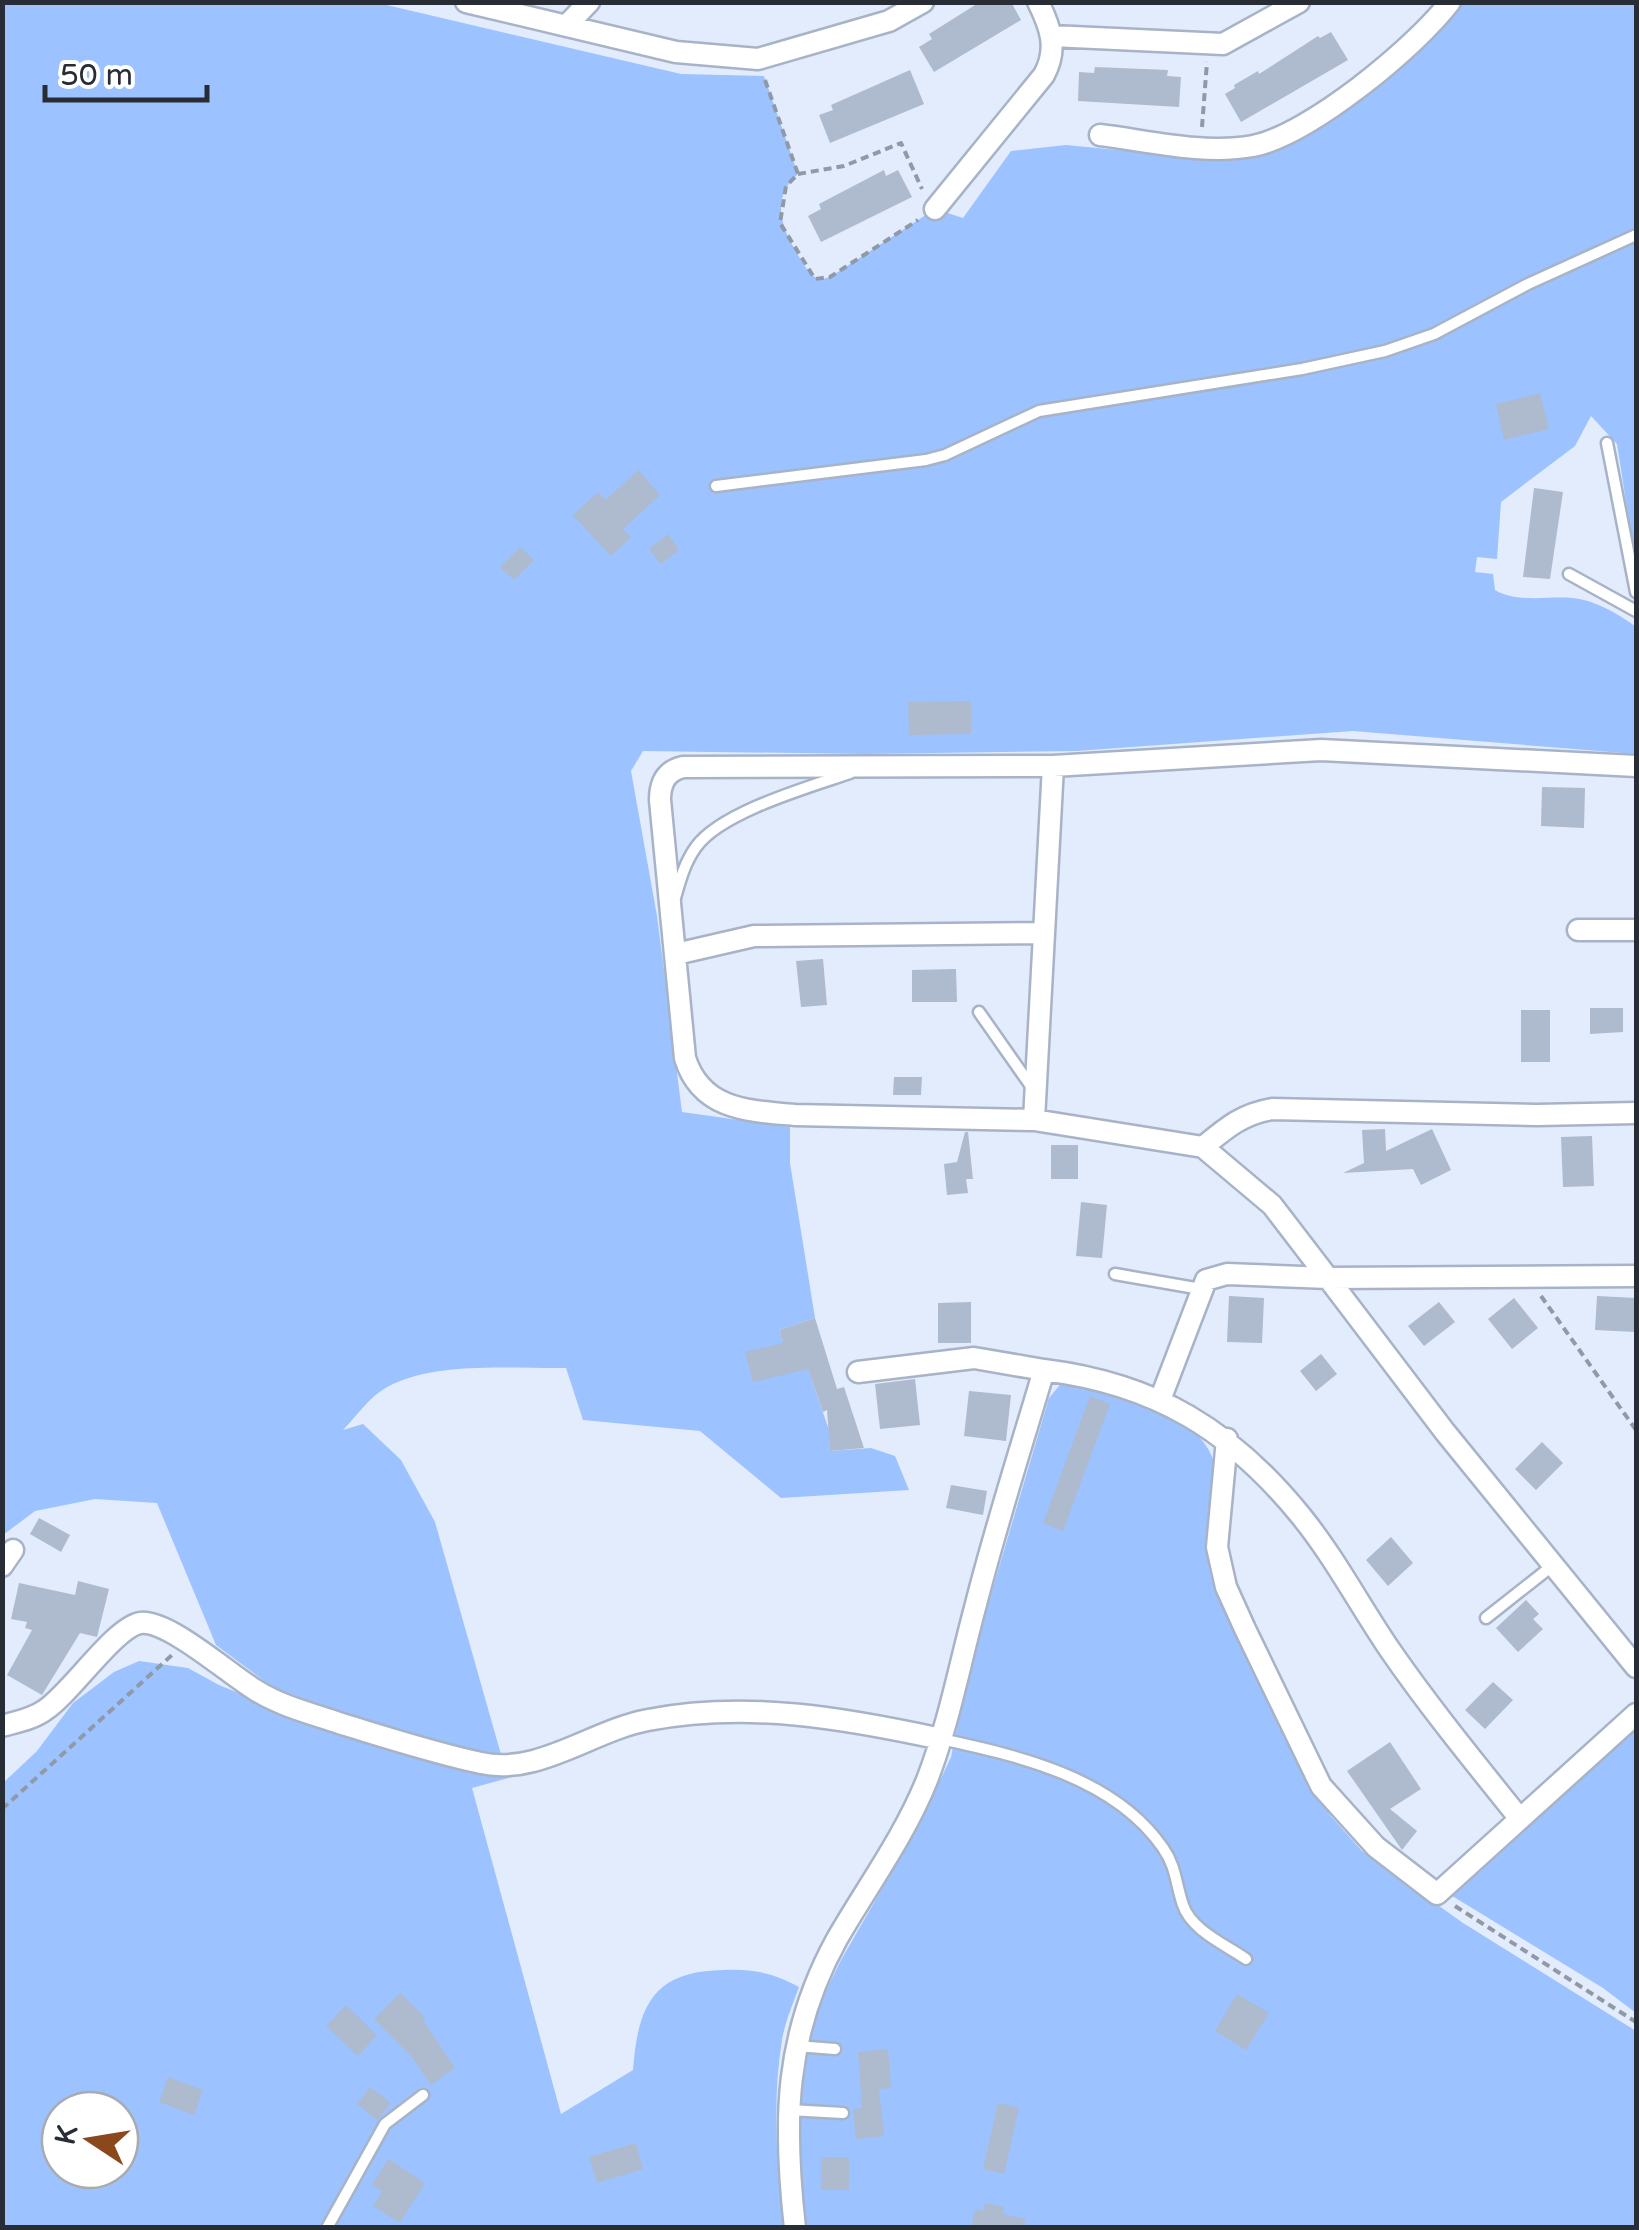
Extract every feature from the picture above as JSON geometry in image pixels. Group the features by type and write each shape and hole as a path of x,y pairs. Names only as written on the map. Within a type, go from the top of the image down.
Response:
{"street":[{"path":"466,2 676,52 758,59 889,21 923,2"},
{"path":"566,26 589,2"},
{"path":"935,209 1044,76 1051,62 1052,36 1038,2"},
{"path":"1052,36 1209,46 1236,40 1299,2"},
{"path":"1100,136 1200,147 1271,142 1374,77 1450,2"},
{"path":"1636,766 1321,750 1053,766 683,766 668,773 662,781 660,800 685,1058 700,1089 714,1099 762,1112 1034,1120 1204,1148 1272,1205 1552,1566 1636,1667"},
{"path":"1034,1120 1053,766"},
{"path":"1578,930 1636,930"},
{"path":"676,954 754,936 1044,933"},
{"path":"1204,1148 1232,1122 1252,1112 1272,1109 1537,1115 1636,1113"},
{"path":"1160,1400 1201,1288 1206,1280 1227,1274 1328,1278 1636,1276"},
{"path":"858,1372 974,1358 1106,1380 1200,1420 1228,1439 1302,1518 1390,1650 1520,1819"},
{"path":"795,2228 788,2166 788,2110 795,2046 814,1984 911,1812 941,1739 976,1602 1044,1370"},
{"path":"1228,1439 1218,1563 1246,1629 1321,1786 1376,1848 1437,1894 1636,1714"},
{"path":"2,1726 46,1710 119,1636 138,1624 168,1631 272,1700 398,1741 485,1764 516,1766 623,1726 708,1712 775,1711 825,1716 941,1739"}],"lane":[{"path":"716,486 926,460 1039,411 1385,352 1434,334 1528,284 1636,236"},
{"path":"1607,443 1636,592"},
{"path":"1570,574 1636,610"},
{"path":"671,910 689,858 696,846 719,826 777,799 865,768"},
{"path":"979,1012 1036,1092"},
{"path":"1116,1274 1201,1288"},
{"path":"1486,1618 1552,1566"},
{"path":"941,1739 1052,1769 1106,1795 1130,1812 1166,1851 1176,1872 1184,1909 1192,1921 1246,1958"},
{"path":"795,2046 835,2049"},
{"path":"327,2228 385,2124 423,2095"},
{"path":"788,2110 843,2113"}],"path":[{"path":"1200,147 1209,46"},
{"path":"764,76 798,174"},
{"path":"901,143 935,209 819,280 801,261 780,223 786,186 798,174 844,166 901,143"},
{"path":"1527,1276 1636,1430"},
{"path":"2,1809 186,1642"},
{"path":"1437,1894 1636,2022"}],"shaded area":[{"path":"3,3 378,3 681,74 764,76 798,174 785,191 782,219 802,262 819,280 830,277 935,209 963,218 1011,151 1066,145 1232,161 1265,153 1351,104 1457,3 1636,3 1636,565 1617,444 1591,416 1575,446 1501,502 1497,559 1477,557 1475,572 1493,574 1495,590 1503,594 1581,599 1606,608 1636,627 1636,754 1353,731 1077,751 643,751 631,771 657,916 682,1112 790,1127 790,1163 815,1318 779,1330 786,1352 801,1348 829,1430 830,1451 871,1448 895,1456 909,1490 781,1498 700,1431 583,1420 566,1368 445,1370 400,1381 381,1391 343,1430 363,1424 401,1460 435,1522 502,1758 334,1711 271,1686 216,1645 157,1503 95,1499 35,1511 3,1535"},
{"path":"1063,1381 1160,1411 1201,1439 1213,1459 1216,1482 1210,1545 1214,1582 1299,1765 1330,1815 1362,1851 1463,1923 1636,2031 1636,2227 802,2228 797,2122 802,2065 814,2015 921,1821 951,1757 969,1669 1049,1398"},
{"path":"139,1661 188,1668 302,1719 458,1768 512,1777 472,1788 561,2114 633,2070 639,2027 654,1996 666,1985 700,1972 735,1970 772,1975 799,1987 783,2033 777,2087 783,2227 3,2228 3,1783 37,1751 73,1703 114,1672"},
{"path":"1636,1727 1636,2013 1603,1988 1449,1894"}],"building":[{"path":"980,2 1011,2 1021,20 934,72 919,47 932,39 929,34"},
{"path":"1331,32 1348,60 1241,122 1225,94 1234,85"},
{"path":"1095,67 1168,70 1167,76 1181,77 1179,107 1078,101 1079,72 1094,73"},
{"path":"910,70 924,104 830,143 819,115 833,110 831,105"},
{"path":"884,170 886,176 898,170 912,197 821,242 808,216 821,209 819,204"},
{"path":"1540,393 1549,429 1504,440 1496,404"},
{"path":"638,470 660,495 623,529 631,537 611,556 573,515 598,492 606,500"},
{"path":"1534,488 1563,492 1550,579 1523,577"},
{"path":"668,534 679,550 661,564 649,549"},
{"path":"520,547 534,560 514,580 500,567"},
{"path":"971,701 971,734 909,735 908,702"},
{"path":"1542,787 1585,788 1584,828 1541,826"},
{"path":"823,959 827,1005 801,1007 796,961"},
{"path":"956,969 957,1002 912,1002 912,970"},
{"path":"1590,1008 1623,1008 1623,1032 1590,1034"},
{"path":"1521,1010 1550,1010 1550,1062 1521,1062"},
{"path":"894,1077 922,1077 921,1095 893,1095"},
{"path":"1385,1129 1386,1151 1432,1129 1451,1170 1421,1185 1413,1169 1343,1173 1364,1163 1362,1130"},
{"path":"965,1132 973,1179 966,1179 968,1193 947,1195 944,1164 957,1162"},
{"path":"1592,1136 1594,1186 1563,1187 1561,1137"},
{"path":"1051,1145 1078,1145 1078,1179 1051,1179"},
{"path":"1081,1202 1107,1205 1102,1258 1076,1256"},
{"path":"1229,1296 1264,1298 1262,1343 1227,1342"},
{"path":"1597,1296 1636,1298 1636,1332 1595,1330"},
{"path":"1514,1298 1538,1328 1512,1349 1488,1319"},
{"path":"971,1302 971,1343 938,1343 938,1303"},
{"path":"1439,1302 1455,1322 1424,1346 1408,1326"},
{"path":"815,1318 837,1389 844,1387 864,1448 830,1451 827,1410 823,1412 808,1369 753,1382 745,1352 783,1343 779,1330"},
{"path":"1321,1354 1337,1374 1316,1391 1300,1371"},
{"path":"915,1379 920,1425 880,1429 875,1384"},
{"path":"969,1391 1011,1395 1006,1441 964,1436"},
{"path":"1090,1396 1110,1404 1063,1531 1043,1523"},
{"path":"1542,1442 1563,1463 1536,1490 1515,1469"},
{"path":"951,1485 987,1491 983,1515 946,1508"},
{"path":"39,1518 70,1535 61,1552 30,1534"},
{"path":"1391,1537 1413,1563 1388,1586 1366,1560"},
{"path":"78,1581 109,1589 97,1637 80,1633 42,1695 7,1675 32,1630 25,1628 27,1622 11,1619 19,1583 75,1595"},
{"path":"1526,1600 1539,1614 1533,1619 1543,1629 1518,1652 1496,1628"},
{"path":"1493,1682 1513,1700 1485,1729 1465,1710"},
{"path":"1390,1742 1421,1789 1390,1809 1417,1831 1402,1850 1347,1771"},
{"path":"400,1993 425,2017 423,2020 455,2068 431,2085 411,2056 374,2019"},
{"path":"1237,1994 1269,2013 1246,2050 1215,2031"},
{"path":"346,2005 377,2035 358,2056 326,2026"},
{"path":"888,2049 891,2088 879,2089 884,2136 856,2139 853,2109 862,2108 858,2052"},
{"path":"168,2077 203,2090 194,2115 159,2102"},
{"path":"370,2087 391,2103 377,2120 357,2104"},
{"path":"998,2103 1019,2108 1004,2174 983,2169"},
{"path":"636,2143 643,2169 597,2183 589,2157"},
{"path":"821,2157 849,2157 849,2190 821,2190"},
{"path":"388,2159 425,2183 400,2223 373,2206 382,2191 372,2185"},
{"path":"985,2203 1004,2207 1003,2214 1025,2219 1025,2228 971,2228 975,2209 984,2211"}]}
